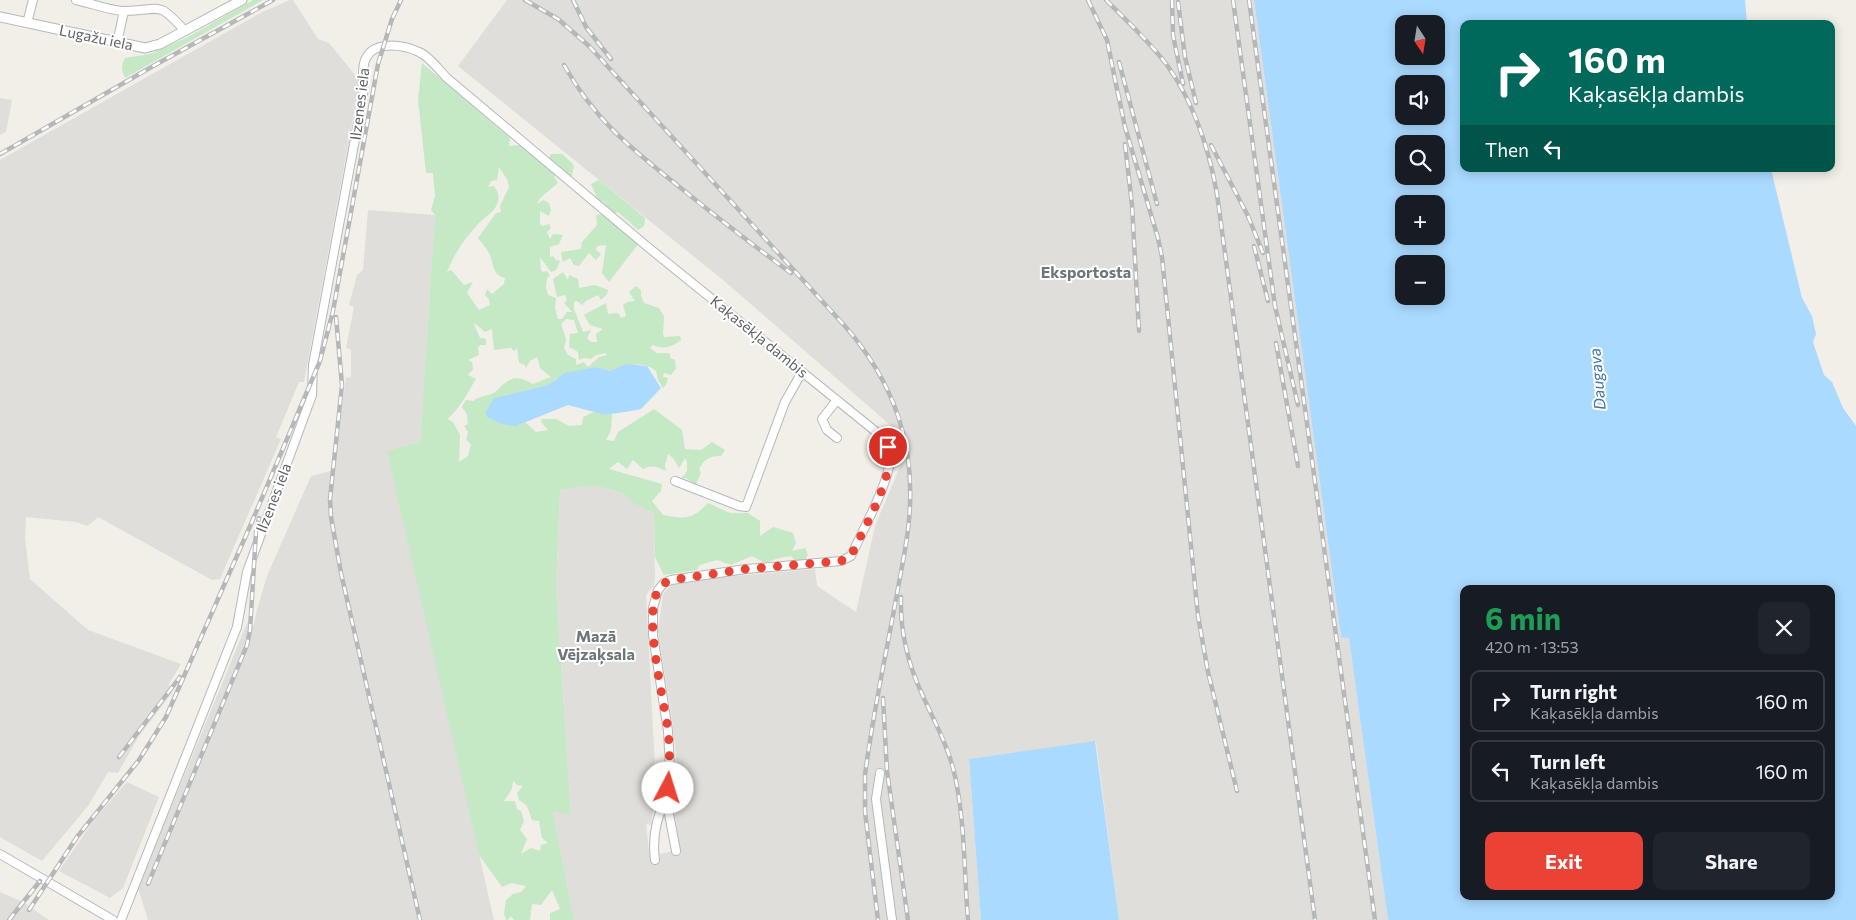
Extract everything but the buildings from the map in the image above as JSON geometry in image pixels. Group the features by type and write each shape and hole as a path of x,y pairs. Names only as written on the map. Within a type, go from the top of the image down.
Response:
{"street":[{"path":"27,23 32,0"},
{"path":"76,0 124,11 154,3 169,13 185,31"},
{"name":"Lugažu iela","path":"0,17 145,48 160,44 242,0"},
{"path":"117,43 124,11"},
{"name":"Kaķasēkļa dambis","path":"365,60 371,50 383,46 404,47 420,52 447,78 648,248 880,436 888,447 890,457 886,475 851,556 841,561 746,569 671,580 664,583 658,590 653,608 653,635 668,731 670,768 666,798"},
{"name":"Ilzenes iela","path":"121,920 237,627 247,572 312,395 313,365 363,96 365,60"},
{"path":"675,481 746,507 785,402 802,372"},
{"path":"837,400 822,419 827,430 837,438"},
{"path":"880,773 876,799 892,920"},
{"path":"666,798 676,851"},
{"path":"654,860 653,845 655,831 659,812 666,798"},
{"path":"0,854 113,920"}],"shaded area":[{"path":"293,0 318,39 329,43 360,81 304,382 299,382 276,437 281,439 220,579 212,580 98,517 88,526 76,522 26,517 25,538 30,579 88,630 181,664 169,684 172,693 139,736 118,773 108,772 88,806 42,861 0,837 0,160 262,12"},
{"path":"507,0 1254,0 1341,637 1349,637 1388,920 1119,920 1096,742 969,759 981,920 574,920 553,812 571,813 556,587 560,490 592,485 623,493 636,504 654,513 655,577 654,585 646,595 656,787 651,825 646,824 650,860 660,859 659,854 680,850 673,801 677,766 658,631 663,594 671,585 723,577 815,569 817,586 856,612 875,526 901,464 896,430 723,280 458,66"},
{"path":"0,98 12,100 6,132 0,135"},
{"path":"368,210 435,215 420,442 388,451 494,920 148,920 138,888 247,623 254,625 267,576 311,476 334,470 346,377 350,378 351,375 351,350 346,348 354,307 349,305 357,275 363,270"},
{"path":"127,782 159,797 123,888 110,898 59,871 96,817"},
{"path":"0,892 23,902 49,920 0,920"}],"green space":[{"path":"253,0 263,0 125,78 122,68 125,58 150,54 186,38"},
{"path":"422,63 510,138 509,146 520,145 545,166 551,154 562,154 574,165 572,176 554,176 558,183 540,198 537,204 543,200 549,203 551,210 549,216 540,211 540,224 542,226 549,224 551,228 547,232 550,239 553,234 563,235 559,244 550,247 550,257 553,256 556,260 560,261 556,270 551,272 540,257 541,270 543,272 547,271 550,276 547,278 546,288 548,295 556,298 555,308 558,319 562,319 567,312 572,312 564,303 567,300 565,295 557,297 553,279 563,272 568,280 569,275 578,279 579,288 595,285 608,290 601,300 598,295 582,305 577,301 574,302 574,309 583,332 591,330 587,338 591,342 597,342 596,334 603,329 590,325 584,315 606,303 608,314 618,313 621,318 626,316 623,305 627,302 635,301 629,292 636,286 641,290 644,303 659,308 664,316 664,337 680,336 681,340 668,347 653,345 650,348 657,353 670,353 670,358 675,360 676,368 671,375 664,373 663,377 668,378 663,388 658,380 656,371 645,366 627,365 610,371 597,367 555,379 549,385 494,398 491,405 516,426 525,422 536,432 548,430 541,422 542,419 556,419 569,426 582,425 583,417 594,412 605,415 612,414 611,430 606,440 614,441 618,432 654,409 682,430 685,449 701,450 712,442 725,450 721,456 711,457 703,462 699,469 701,472 696,485 686,478 681,479 687,471 685,458 679,468 668,454 665,465 666,471 652,466 643,469 633,460 627,469 618,462 609,469 662,484 661,491 652,501 663,515 688,517 697,513 708,503 730,513 748,513 760,521 760,536 773,527 793,533 796,543 792,551 805,548 808,555 805,560 795,561 791,556 765,563 752,556 731,565 717,560 700,565 697,570 664,575 655,557 654,513 635,504 623,493 592,485 560,490 556,587 571,814 553,812 574,920 550,920 550,913 560,909 552,890 541,905 532,904 530,920 514,920 511,916 506,920 504,913 506,900 513,894 521,892 526,886 511,883 502,887 479,855 387,451 420,442 435,215 431,210 435,196 433,173 426,173 418,100","holes":["499,167 507,179 509,187 500,206 501,212 496,213 478,238 490,255 498,275 505,278 504,284 492,294 487,289 485,295 489,299 490,305 479,310 467,293 473,282 464,285 451,270 447,272 465,239 497,205 498,194 494,186 488,187 491,181 497,180","566,319 574,320 578,333 570,334 569,347 578,352 579,360 584,358 591,359 596,355 605,353 607,355 599,357 588,367 584,362 576,365 576,359 568,355 564,348 566,339 561,324","473,322 485,332 492,329 494,350 511,348 514,351 517,348 519,363 525,365 526,368 530,361 537,357 540,368 551,377 533,384 522,379 511,379 493,393 473,401 466,400 462,407 467,414 468,424 464,426 468,432 466,439 471,445 468,456 459,462 460,435 453,422 447,419 459,406 476,379 468,375 473,369 472,362 468,360 479,355 478,348 480,345 486,345 486,339 480,338","513,781 517,785 523,786 517,793 519,800 527,806 532,820 539,821 542,838 548,843 541,845 540,851 531,848 521,854 527,839 520,830 524,821 521,811 517,809 515,801 504,801 512,789"]},
{"path":"599,180 645,218 644,226 638,230 618,212 612,214 610,208 606,207 603,201 599,202 591,184"},
{"path":"602,214 639,243 609,282 602,273 606,245 597,246 596,250 601,254 596,260 589,253 579,266 574,265 570,258 563,262 561,252 581,249 582,242 597,225 596,215"}],"water":[{"name":"Daugava","path":"1254,0 1745,0 1747,20 1460,20 1460,172 1772,172 1802,298 1812,316 1816,334 1813,342 1824,375 1832,382 1843,408 1856,426 1856,920 1388,920 1349,638 1341,637"},
{"path":"626,364 647,366 661,388 641,409 605,415 568,405 516,426 501,424 487,417 486,412 494,398 548,385 565,373 597,367 610,371"},
{"path":"1095,741 1119,920 981,920 969,759"}],"railway":[{"path":"0,154 273,0"},
{"path":"29,910 77,837 139,760 166,717 320,361 333,311 378,64 392,19 401,0"},
{"path":"525,0 558,19 589,46 844,325 876,369 898,415 909,465 909,520 865,775 865,812 878,920"},
{"path":"573,0 586,27 611,59"},
{"path":"1088,0 1107,40 1119,99"},
{"path":"1106,0 1138,31 1167,65 1177,80 1193,111 1205,143 1214,177 1315,920"},
{"path":"1172,0 1173,35 1183,84"},
{"path":"1233,0 1275,306 1298,405"},
{"path":"1249,0 1375,920"},
{"path":"1178,2 1185,57 1196,103"},
{"path":"1119,62 1157,204"},
{"path":"564,65 576,85 602,119 631,147 709,211 791,273"},
{"path":"1118,93 1125,127 1162,257 1198,616 1208,672 1237,791"},
{"path":"1125,144 1132,205 1139,331"},
{"path":"1211,145 1248,216 1263,253"},
{"path":"1254,246 1268,301"},
{"path":"336,317 342,385 330,499 331,517 341,573 420,920"},
{"path":"1276,343 1298,466"},
{"path":"148,884 247,645 250,630 256,532 259,518"},
{"path":"901,597 902,622 909,659 917,683 947,749 957,786 962,824 968,920"},
{"path":"119,757 180,677"},
{"path":"883,698 887,771 908,920"},
{"path":"9,920 40,881"}],"district":[{"name":"Eksportosta","path":"1086,272"},
{"name":"Mazā Vējzaķsala","path":"596,645"}],"route":[{"path":"668,788 670,768 668,731 653,635 653,608 658,590 664,583 671,580 746,569 841,561 851,556 886,475 890,457 888,447"}]}
